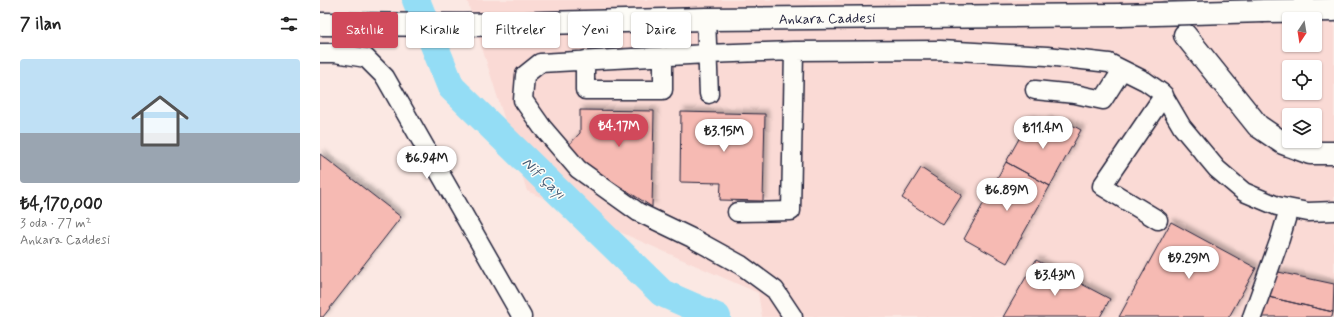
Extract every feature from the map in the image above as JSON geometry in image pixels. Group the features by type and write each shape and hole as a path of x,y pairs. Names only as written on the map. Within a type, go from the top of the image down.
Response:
{"highway":[{"path":"1312,10 1334,16"},
{"name":"Ankara Caddesi","path":"320,24 464,25 706,19 1334,10"},
{"path":"1185,34 1258,126 1283,143 1310,153 1334,153"}],"street":[{"path":"706,19 709,94"},
{"path":"793,317 775,290 741,265 692,238 638,212 578,169 542,127 523,100 525,75 540,63 662,56 794,51 940,50 1047,56 1109,64 1162,92 1182,127 1217,169 1244,192 1277,206 1289,209 1308,212 1334,211"},
{"path":"737,212 791,211 794,51"},
{"path":"320,54 335,54 366,58 385,77 522,317"},
{"path":"585,60 585,90 663,90 662,56"},
{"path":"1035,90 1075,94 1103,100 1122,70"},
{"path":"1158,220 1102,186 1164,95"},
{"path":"1252,317 1280,239 1289,209"}],"shaded area":[{"path":"467,0 1334,0 1334,317 762,317 758,293 527,191 482,48 560,48 560,12 482,12 482,48 474,22 474,12 471,12"}],"building":[{"path":"580,110 654,111 652,207 564,150 580,133"},
{"path":"681,112 765,114 763,201 720,200 721,183 680,182"},
{"path":"1030,119 1044,127 1047,120 1061,128 1065,121 1081,130 1050,186 1006,162"},
{"path":"320,154 401,217 323,317 320,317"},
{"path":"1006,162 1050,186 1007,263 964,239"},
{"path":"921,168 962,195 943,225 902,198"},
{"path":"1171,222 1256,268 1229,317 1119,317"},
{"path":"1036,260 1110,299 1100,317 1003,317"},
{"path":"1269,270 1334,284 1333,312 1264,296"},
{"path":"1264,296 1333,312 1332,317 1259,317"}],"waterway":[{"name":"Nif Çayı","path":"416,0 451,87 662,293 717,317"}],"tunnel":[{"path":"1164,0 1185,35"}]}
